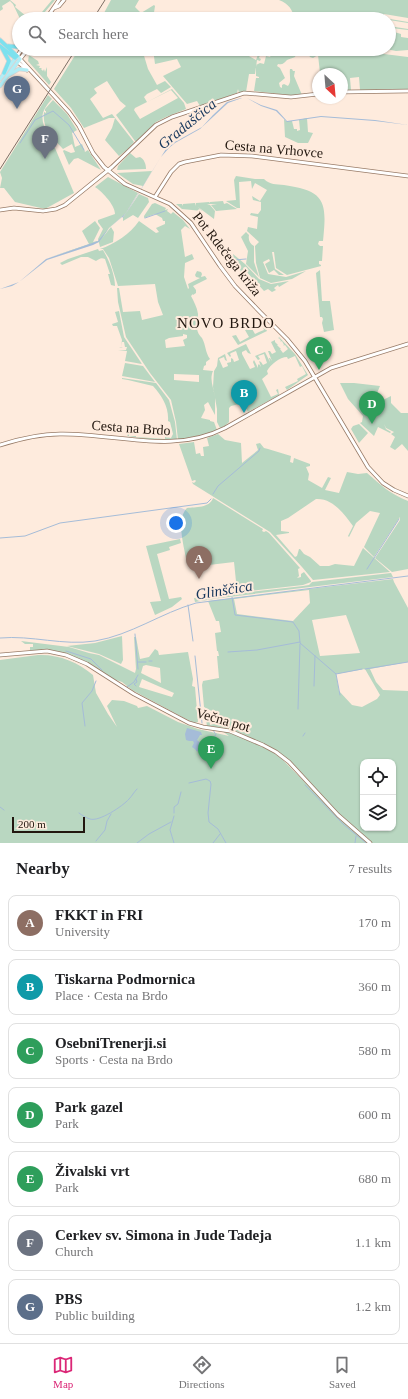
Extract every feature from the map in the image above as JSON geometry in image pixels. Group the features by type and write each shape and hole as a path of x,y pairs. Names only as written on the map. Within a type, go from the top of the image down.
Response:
{"highway":[{"path":"0,40 12,52"},
{"path":"6,46 12,47"},
{"path":"1,47 12,55"},
{"path":"1,47 9,61 4,73"},
{"path":"14,56 18,59"},
{"path":"15,56 18,59"}],"main road":[{"path":"0,79 18,59"},
{"path":"0,86 18,59"},
{"path":"6,77 19,69 27,70"}],"street":[{"path":"51,12 59,0"},
{"path":"54,8 59,6 64,0"},
{"path":"18,59 21,56"},
{"name":"Pot Rdečega križa","path":"18,59 27,70 31,72"},
{"name":"Pot Rdečega križa","path":"18,59 69,112 79,126 93,153 108,171 125,184 155,197 173,207 191,222 229,279 292,345 315,377 368,467 383,483 408,496"},
{"path":"348,92 408,91"},
{"path":"0,210 12,208 41,211 60,207 72,200 108,171 153,127 172,116 244,93 291,97 312,95"},
{"name":"Cesta na Vrhovce","path":"155,197 171,172 179,164 221,155 258,156 408,176"},
{"name":"Cesta na Brdo","path":"0,445 32,437 60,434 163,442 194,439 209,435 225,428 315,377 342,364 408,344"},
{"name":"Večna pot","path":"0,656 41,651 66,655 87,664 134,694 188,723 230,731 263,744 289,762 338,815 370,843"}],"green space":[{"path":"0,0 10,0 21,12 17,12 10,1 2,6 3,9 0,11"},
{"path":"52,0 55,0 45,12 42,12"},
{"path":"111,0 139,0 135,7 140,12 105,12"},
{"path":"279,0 408,0 408,18 396,16 396,12 293,12 285,3"},
{"path":"154,5 154,12 143,12"},
{"path":"396,20 408,22 396,21"},
{"path":"396,27 408,29 396,29"},
{"path":"396,32 401,34 401,37 408,38 408,50 396,51"},
{"path":"29,56 30,56 38,61 39,64 36,65 40,66 39,68 42,68 41,69 43,71 44,69 45,72 47,67 47,76 51,82 49,85 28,61"},
{"path":"75,56 144,56 148,69 157,85 165,81 171,87 161,93 157,89 147,94 144,97 147,102 172,89 184,103 186,109 156,122 137,141 135,141 116,115 126,106 120,101 107,81 95,88 94,89 97,93 90,99 103,118 112,114 134,142 119,156 105,140 112,128 115,118 109,118 84,128 71,108 54,89","holes":["171,90 178,98 140,119 134,110 135,108"]},
{"path":"154,56 249,56 256,60 257,56 260,56 259,58 261,59 260,61 257,60 256,65 260,63 264,64 266,56 295,56 282,64 278,64 277,66 280,68 285,78 279,83 280,87 282,88 282,85 284,84 288,86 290,80 290,69 292,69 295,71 294,76 302,95 254,91 256,78 259,78 256,76 256,67 255,74 249,74 246,92 239,93 238,89 237,93 200,106 197,101 187,104 163,76 181,67 177,59 155,64"},
{"path":"318,56 396,56 408,57 408,89 360,90 359,77 350,78 351,90 348,90 348,68 319,68"},
{"path":"48,95 52,99 45,108 42,116 48,135 43,138 45,141 47,140 51,148 55,148 74,193 45,209 15,202 4,188 0,188 2,178 0,172"},
{"path":"53,100 67,114 77,130 72,133 75,147 82,144 85,152 88,150 101,170 78,158 74,159 69,165 63,151 64,150 71,153 75,152 72,144 63,149 46,128 44,112 46,113 45,109"},
{"path":"307,118 308,132 313,133 308,143 298,143 285,137 284,119 286,121 292,121 294,129 297,129 297,131 300,130 299,120"},
{"path":"130,153 136,158 140,157 143,159 146,169 117,170 118,166"},
{"path":"152,171 143,186 133,184 117,173"},
{"path":"236,176 264,179 271,183 298,188 316,195 321,201 324,217 323,241 319,241 318,244 323,246 322,261 319,261 321,266 287,275 276,268 274,252 272,252 275,269 284,275 279,275 274,270 269,273 265,264 270,261 269,259 263,262 268,274 286,277 306,271 292,279 271,283 260,278 256,263 255,246 259,242 247,231 248,227 257,229 258,217 250,215 251,213 258,214 261,210 261,202 253,200 252,196 260,201 267,190 255,183 252,189 251,181 239,182 240,208 237,208 226,201 236,200 234,180"},
{"path":"108,177 138,193 126,213 109,228 102,238 111,227 114,232 113,242 100,247 98,239 103,229 98,220 115,214 113,206 104,194 95,187"},
{"path":"139,194 148,198 149,202 138,218 133,215 123,221 123,217"},
{"path":"223,201 224,204 227,203 237,209 216,211 211,205 217,204 207,204 210,205 215,211 214,219 198,207 202,211 182,209 176,204 182,204 183,206 183,204 195,203 196,206 196,203"},
{"path":"155,203 166,208 165,210 168,209 167,211 171,214 173,212 183,220 190,229 185,226 181,230 185,257 192,254 194,259 185,263 184,277 188,289 188,284 200,278 196,277 195,275 197,271 201,272 201,277 205,276 207,279 193,286 196,293 191,296 198,311 198,332 202,338 210,359 206,362 203,370 213,371 212,381 215,398 215,415 208,402 204,405 205,410 201,418 214,422 217,430 178,440 171,400 150,373 126,337 118,302 117,288 119,288 123,312 140,311 142,320 163,315 158,302 155,284 118,286 109,258 103,249 100,249 122,238 139,221 156,233 159,232 156,228 165,224 165,221 163,221 162,218 155,214 144,218 152,204","holes":["183,334 187,335 187,338 183,340 185,346 166,348 165,340 183,336","174,374 199,375 199,382 174,380"]},
{"path":"95,221 100,228 93,242 98,242 48,258 89,244 82,231"},
{"path":"246,232 249,235 251,244 254,246 254,262 259,277 246,264 248,251 241,237"},
{"path":"98,249 99,251 103,250 107,258 113,272 115,286 111,285 108,274 110,274 105,259 101,258 96,261 88,257 81,257 62,265 60,263"},
{"path":"233,254 259,279 271,284 289,281 279,287 278,285 274,288 276,290 272,292 268,289 264,291 245,270 241,273 241,270 235,267"},
{"path":"320,270 322,301 330,301 334,330 324,332 322,323 323,319 320,317 316,273"},
{"path":"119,311 124,337 142,364 125,361 127,351 118,350 126,350 127,347 125,347 124,342 122,342 121,347 122,340 117,326 113,326 112,324 118,322 115,312"},
{"path":"261,322 270,329 266,329 267,331 238,345 232,336 236,335 240,342 249,337 245,330 251,327 255,334 264,330"},
{"path":"279,337 295,354 308,375 287,390 285,387 298,381 297,379 306,374 302,366 300,367 295,356 288,359 287,357 284,357 278,360 270,366 267,371 268,374 262,379 271,397 278,394 276,390 278,389 279,395 248,412 246,408 243,410 239,404 231,406 229,408 229,422 220,428 217,422 217,409 213,387 214,371 217,366 218,358 225,354 227,361 224,357 219,359 223,368 228,366 227,363 231,362 231,358 234,362 239,360 236,351 230,354 230,357 227,353 246,344 251,354 246,350 242,352 242,354 250,369 255,367 253,362 254,360 258,368 259,364 261,367 259,361 263,365 267,363 264,354 258,356 260,359 258,360 255,356 265,352 270,362 269,358 272,361 268,351 272,354 276,352 271,342 275,340 283,353 288,349 285,345 283,346 282,341 280,342 281,341 279,338 278,339"},
{"path":"125,363 143,366 155,382 122,376"},
{"path":"122,378 156,383 169,400 175,422 177,440 152,440 128,436 127,435 129,434 129,436 136,437 165,439 165,437 171,438 173,434 170,422 168,421 164,402 153,386"},
{"path":"340,383 380,386 375,398 383,400 391,396 391,403 401,413 408,413 408,451 402,444 395,450 390,447 395,437 391,434 394,432 386,428 384,424 386,429 391,432 390,433 378,427 374,436 360,423 362,422 363,416 348,399"},
{"path":"359,424 368,433 359,443 351,429 353,426"},
{"path":"218,434 225,440 241,443 242,463 258,450 256,444 260,443 264,448 291,456 290,462 293,463 294,458 310,464 310,466 306,467 309,474 308,480 322,488 328,477 331,478 325,490 339,493 347,472 358,474 367,473 391,492 408,501 408,569 392,572 375,558 400,520 400,517 374,557 364,547 380,513 370,511 356,523 349,537 348,536 353,526 342,512 328,501 316,499 281,521 281,531 289,533 276,535 295,557 300,549 304,554 320,566 335,564 354,566 363,548 390,572 313,580 270,532 193,484 192,482 194,483 196,481 192,481 179,444 194,442 196,454 200,453 201,456 204,456 203,447 209,446 207,438"},
{"path":"213,498 263,529 262,531 269,533 300,568 298,569 299,576 297,578 301,577 301,574 304,572 311,582 303,585 240,592 237,591 234,562 192,567 190,564 187,564 181,527 183,513 187,508 209,504"},
{"path":"180,539 181,543 169,547 170,550 157,554 169,599 181,597 182,599 172,607 155,615 150,602 161,601 146,546"},
{"path":"391,573 393,577 195,602 194,598 303,586 309,585 312,582"},
{"path":"393,579 408,608 408,662 370,669 376,682 383,690 408,691 408,843 372,843 344,819 295,766 278,751 238,732 225,728 207,726 205,713 207,711 211,713 209,714 211,717 209,718 210,725 214,724 215,717 216,724 221,725 221,720 222,725 227,725 227,719 204,707 203,681 219,678 217,656 219,656 215,633 221,632 219,621 216,621 208,601","holes":["309,590 310,603 293,621 237,614 234,599","346,615 360,653 320,656 312,620","365,669 380,695 377,699 362,707 352,705 339,691 336,674"]},
{"path":"122,636 123,660 121,664 99,654 67,646 95,643"},
{"path":"134,637 136,637 140,659 149,657 155,649 158,651 159,655 188,652 193,679 192,686 195,687 198,722 194,723 184,718 132,690 122,682 113,679 66,654 52,650 30,651 30,647 33,647 33,644 25,644 21,641 69,647 99,655 135,673","holes":["146,665 160,668 161,683 141,673 143,666","142,679 174,693 172,697 139,687"]},
{"path":"38,655 60,657 81,666 93,675 96,693 117,727 107,706 112,700 124,701 137,706 138,708 147,706 178,722 198,729 229,736 222,731 237,735 271,751 282,759 335,813 368,843 0,843 0,660"}],"water":[{"path":"242,98 228,103 200,129 175,143 161,157 166,149 173,143 202,127 227,102"},
{"path":"247,98 261,105 277,110 287,121 321,116 375,120 408,125 321,117 287,122 276,111 261,106"},
{"path":"161,157 129,209 126,213"},
{"path":"109,228 99,242 47,260 19,282 46,259 98,241"},
{"path":"19,282 12,286 0,289"},
{"path":"187,728 201,732 202,735 200,735 197,740 204,746 202,751 196,751 192,747 194,743 193,741 186,740 185,734"}],"waterway":[{"path":"20,143 35,120 53,111 69,125 84,150"},
{"path":"145,218 165,211"},
{"path":"234,260 246,259"},
{"path":"226,265 233,261"},
{"path":"213,494 218,486 259,451 260,448"},
{"path":"0,538 25,536 60,523 207,503 211,499"},
{"path":"367,569 399,519"},
{"name":"Glinščica","path":"0,638 12,637 71,642 95,641 121,634 183,607 196,603 408,576"},
{"path":"232,597 235,615 293,622 299,631 300,643 336,674 362,669"},
{"path":"188,605 193,641"},
{"path":"135,634 138,669"},
{"path":"228,652 257,650 300,642"},
{"path":"298,709 300,644"},
{"path":"66,651 91,659 102,670"},
{"path":"195,656 202,723"},
{"path":"314,686 315,656"},
{"path":"138,662 146,662"},
{"path":"365,669 408,662"},
{"path":"336,674 340,695"},
{"path":"127,687 134,682 138,675"},
{"path":"136,679 137,682 134,684 136,686"},
{"path":"85,726 82,703 92,691 96,681"},
{"path":"203,750 215,754"},
{"path":"189,783 206,779 210,781 208,813 209,822 218,829 226,843"},
{"path":"305,785 343,824 366,843"},
{"path":"79,813 90,819 105,816 126,802 137,789"},
{"path":"174,813 174,807 178,804 181,792"},
{"path":"0,807 4,810"},
{"path":"96,841 105,830 107,821 111,814"},
{"path":"174,816 170,830 174,843"},
{"path":"137,843 149,834 171,822"},
{"path":"213,843 220,834"},
{"path":"355,843 356,836"}],"railway":[{"path":"97,12 105,0"},
{"path":"0,169 72,56"}],"place":[{"name":"PBS","path":"17,109"},
{"name":"Cerkev sv. Simona in Jude Tadeja","path":"45,159"},
{"name":"OsebniTrenerji.si","path":"319,370"},
{"name":"Tiskarna Podmornica","path":"244,413"},
{"name":"Park gazel","path":"372,424"},
{"name":"FKKT in FRI","path":"199,579"},
{"name":"Živalski vrt","path":"211,769"}],"district":[{"name":"NOVO BRDO","path":"226,323"}],"water label":[{"name":"Gradaščica","path":"187,124"}]}
